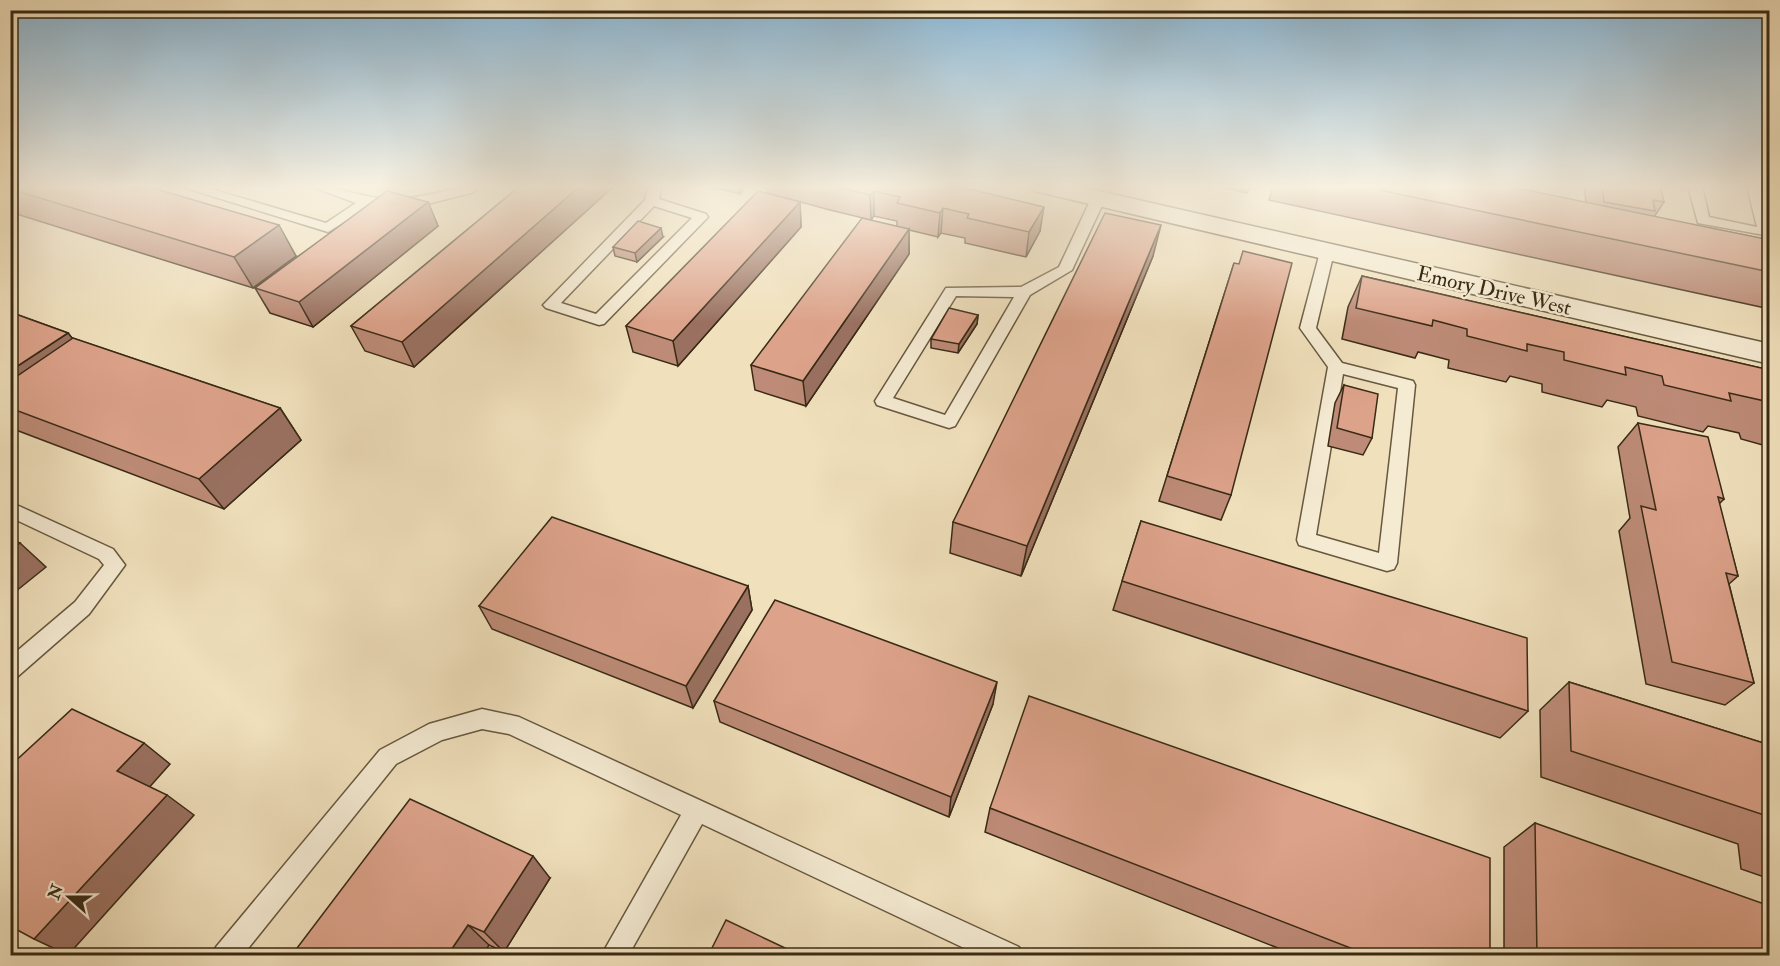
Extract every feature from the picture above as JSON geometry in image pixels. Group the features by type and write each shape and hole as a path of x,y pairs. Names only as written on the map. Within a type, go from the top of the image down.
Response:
{"street":[{"name":"Emory Drive West","path":"1237,231 1770,354"}],"lane":[{"path":"623,231 551,305 599,320 687,231"},
{"path":"1024,292 949,422 883,401 951,291 1024,292 1065,270 1083,231"},
{"path":"1327,252 1308,328 1336,368 1407,385 1387,563 1306,540 1336,368"},
{"path":"10,509 106,554 115,565 82,608 10,670"},
{"path":"225,956 388,757 437,731 482,719 511,724 1010,956"},
{"path":"614,956 697,810"}],"building":[{"path":"149,231 270,231 234,257"},
{"path":"332,231 390,231 299,302 255,288"},
{"path":"466,231 529,231 402,342 351,326"},
{"path":"628,231 658,231 635,253 613,247"},
{"path":"719,231 773,231 673,341 626,326"},
{"path":"852,231 908,231 803,381 751,365"},
{"path":"1096,231 1158,231 1027,546 953,522"},
{"path":"1575,231 1727,231 1770,240 1770,272"},
{"path":"1243,251 1292,263 1231,495 1167,476 1234,263 1239,264"},
{"path":"1362,276 1770,370 1770,404 1729,393 1731,401 1664,385 1662,376 1625,367 1626,375 1564,360 1564,352 1527,344 1527,351 1467,336 1467,329 1433,320 1432,326 1356,308"},
{"path":"949,308 978,315 959,344 931,339"},
{"path":"10,312 68,333 10,371"},
{"path":"73,338 280,408 199,479 10,408 10,381"},
{"path":"1344,385 1378,394 1372,438 1337,428"},
{"path":"1638,423 1708,437 1724,499 1718,497 1738,576 1726,573 1754,683 1672,662 1641,506 1656,510"},
{"path":"552,517 748,586 686,686 479,606"},
{"path":"1141,521 1527,638 1528,711 1122,581"},
{"path":"10,539 20,543 10,550"},
{"path":"775,600 997,682 951,797 714,701"},
{"path":"1569,682 1770,745 1770,817 1571,751"},
{"path":"1029,696 1490,858 1490,956 1371,956 990,808"},
{"path":"72,709 144,743 117,771 167,795 34,939 10,926 10,766"},
{"path":"410,799 533,856 484,932 468,925 447,956 291,956"},
{"path":"1535,823 1770,906 1770,956 1537,956"},
{"path":"726,920 802,956 708,956"}]}
